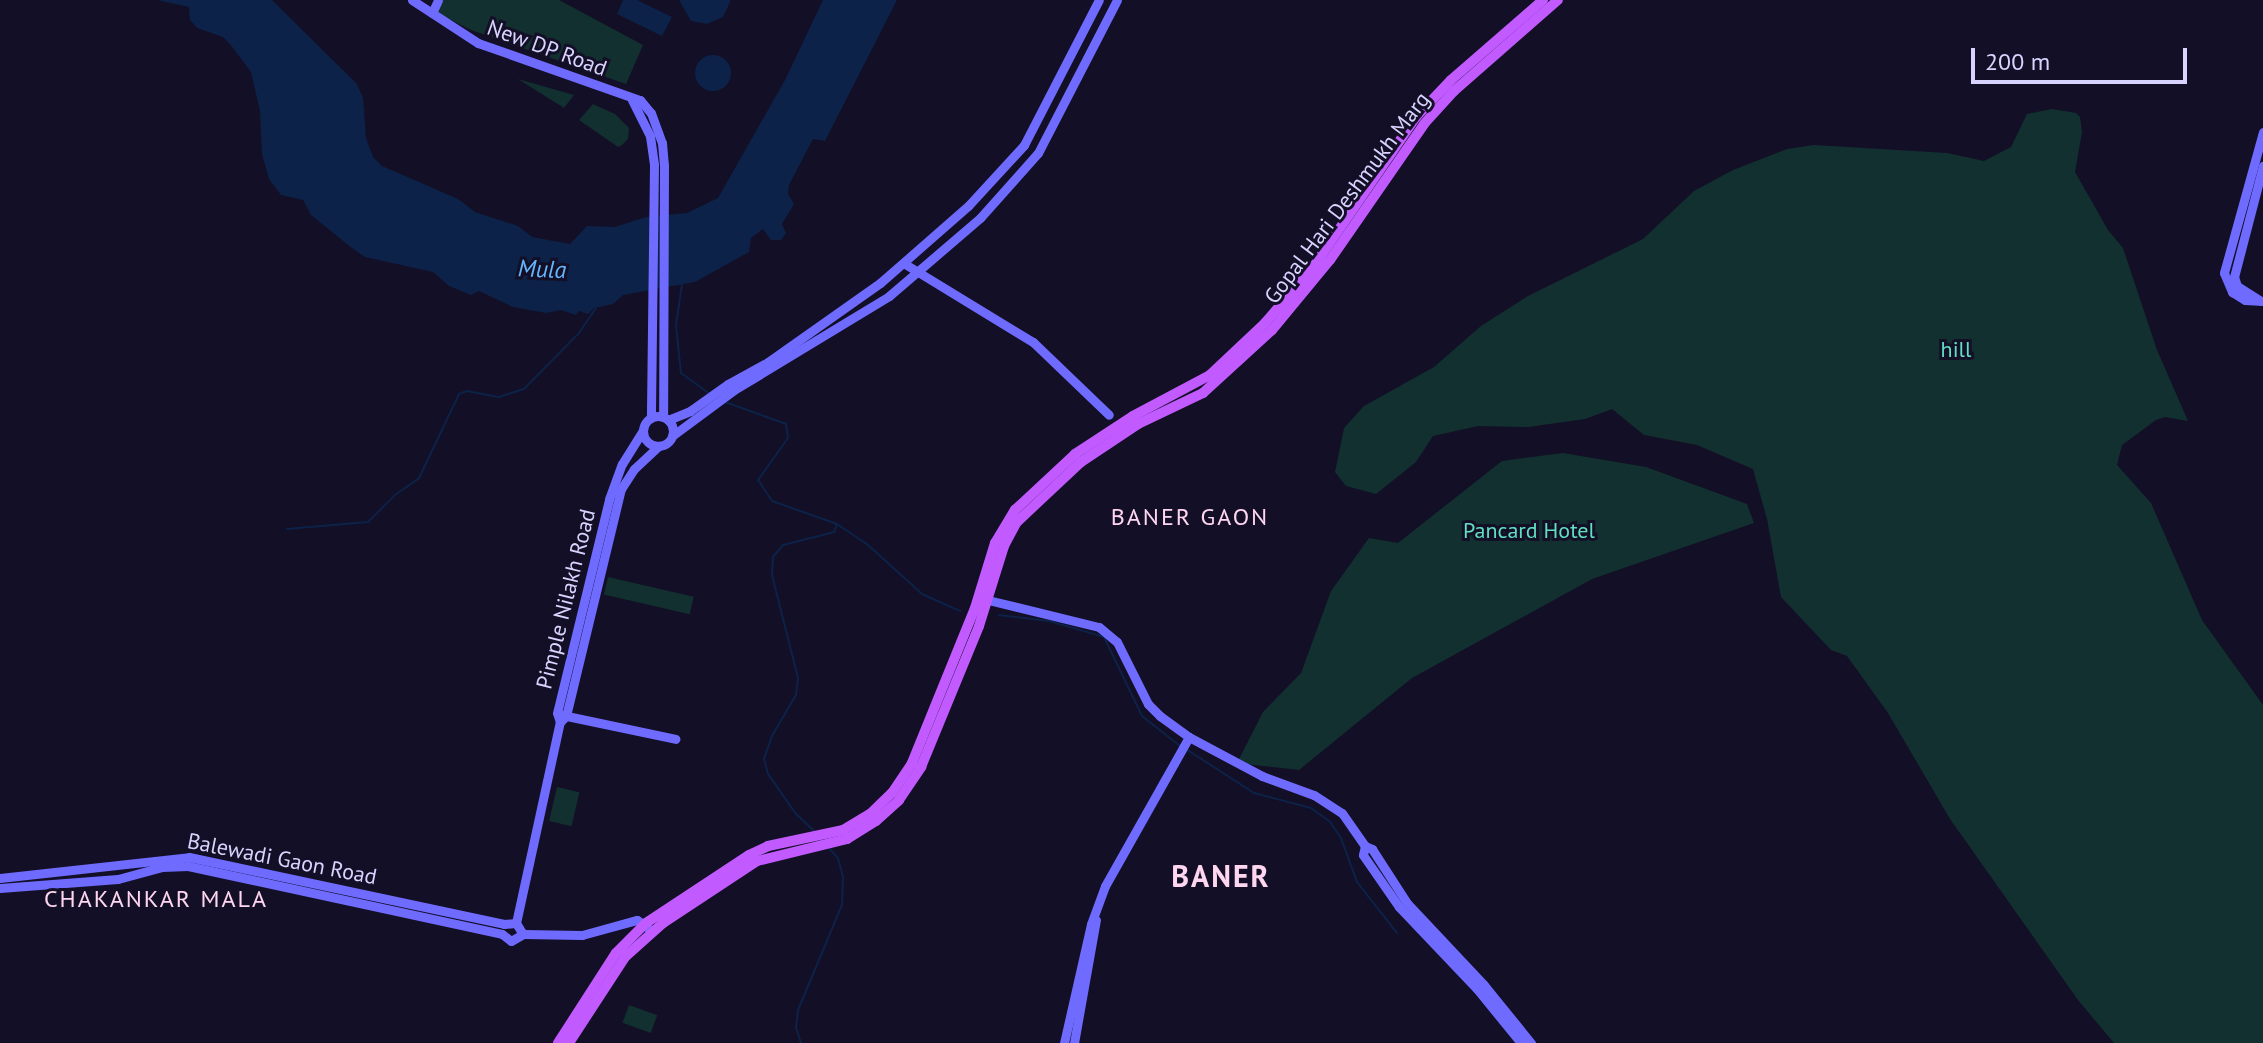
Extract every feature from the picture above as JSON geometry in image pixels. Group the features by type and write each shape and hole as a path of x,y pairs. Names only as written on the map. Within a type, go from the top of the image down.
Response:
{"main road":[{"name":"New DP Road","path":"412,0 478,43 645,105 656,123 659,165 658,392"},
{"path":"432,13 438,0"},
{"path":"658,392 651,418 643,431 646,440 659,446 731,387 905,264 1014,160 1099,0"},
{"path":"731,387 767,373 889,296 919,273 1026,170 1048,135 1117,0"},
{"name":"Gopal Hari Deshmukh Marg","path":"836,837 870,814 905,776 970,622 1001,528 1020,504 1055,471 1210,375 1265,323 1314,266 1416,117 1451,80 1543,0"},
{"name":"Gopal Hari Deshmukh Marg","path":"558,1043 632,943 649,927 749,855 768,846 836,837 876,821 914,781 988,600 1004,546 1017,522 1121,429 1203,393 1272,330 1338,250 1424,124 1454,91 1558,0"},
{"path":"2262,301 2237,286 2231,269 2263,132"},
{"path":"2262,301 2245,300 2232,292 2224,281 2231,269 2263,166"},
{"path":"905,264 1033,342 1121,429"},
{"path":"658,392 672,436"},
{"path":"651,418 666,419 706,406"},
{"name":"Pimple Nilakh Road","path":"561,717 613,486 643,431"},
{"name":"Pimple Nilakh Road","path":"561,717 621,489 634,469 659,446"},
{"path":"988,600 1086,622 1111,634 1148,704 1188,738 1275,783 1325,801 1342,813 1365,846 1372,849 1407,903 1484,985 1531,1043"},
{"path":"523,934 515,941 510,928 561,717 676,739"},
{"path":"1064,1043 1105,886 1188,738"},
{"path":"1365,846 1363,855 1399,907 1477,989 1521,1043"},
{"name":"Balewadi Gaon Road","path":"0,878 161,857 189,857 510,928"},
{"name":"Balewadi Gaon Road","path":"0,888 118,879 162,867 188,866 510,928"},
{"path":"1074,1043 1097,925 1095,917"},
{"path":"510,928 523,934 555,937 582,935 628,921 649,927"},
{"name":"Gopal Hari Deshmukh Marg","path":"569,1043 632,943"}],"green space":[{"path":"443,0 559,0 643,45 626,84 471,30 437,13"},
{"path":"518,79 574,95 564,108"},
{"path":"593,104 615,114 629,128 628,139 622,145 618,147 579,120"},
{"name":"hill","path":"2052,109 2076,113 2080,117 2082,132 2075,172 2108,230 2123,248 2157,350 2188,421 2165,417 2156,420 2122,445 2117,465 2151,503 2202,620 2263,705 2263,1043 2114,1043 2078,1000 1950,819 1888,713 1847,656 1831,650 1781,597 1767,519 1753,469 1697,445 1644,435 1612,409 1585,419 1528,427 1478,426 1433,436 1416,462 1376,494 1346,486 1335,472 1344,428 1364,406 1434,367 1481,326 1528,296 1643,239 1694,191 1733,170 1787,149 1814,145 1947,153 1984,161 2011,147 2027,114"},
{"name":"Pancard Hotel","path":"1563,453 1646,467 1747,504 1754,523 1592,579 1412,678 1299,770 1237,763 1263,712 1301,673 1331,591 1369,538 1398,543 1502,461"},
{"path":"608,577 694,597 690,614 604,595"},
{"path":"557,787 579,792 572,826 549,821"},
{"path":"629,1005 657,1015 651,1033 623,1023"}],"water":[{"name":"Mula","path":"157,0 272,0 357,84 363,98 366,138 373,157 382,166 458,199 475,212 518,226 532,237 570,244 587,226 615,227 646,217 687,213 718,198 785,80 823,0 897,0 825,141 813,139 789,185 788,194 794,204 782,224 786,233 781,240 771,240 763,229 751,238 749,252 695,282 623,295 613,304 594,308 588,314 579,311 576,315 561,310 546,313 513,307 479,291 471,295 449,286 433,272 365,257 311,215 303,200 281,195 269,179 262,154 260,111 251,72 223,37 197,28 190,20 189,7"},
{"path":"623,0 637,0 672,17 662,36 617,14"},
{"path":"679,0 730,2 723,17 707,24 691,21"},
{"path":"713,55 726,60 731,73 726,86 713,91 700,86 695,73 700,60"}],"waterway":[{"path":"682,284 676,325 681,373 709,393"},
{"path":"287,529 368,522 395,495 419,478 459,394 467,391 499,397 524,389 579,333 596,308"},
{"path":"725,402 786,424 788,438 758,480 772,501 837,524 868,545 922,594 960,611"},
{"path":"816,833 796,814 768,774 764,759 772,736 796,695 798,678 772,575 773,557 783,545 834,532 837,524"},
{"path":"999,615 1049,621 1104,637 1142,716 1180,746"},
{"path":"1186,749 1254,793 1311,808 1330,822 1341,838 1357,882 1397,933"},
{"path":"801,1043 796,1028 798,1010 842,905 843,877 838,858 828,847"}],"district":[{"name":"BANER GAON","path":"1190,517"},
{"name":"BANER","path":"1221,876"},
{"name":"CHAKANKAR MALA","path":"156,899"}]}
